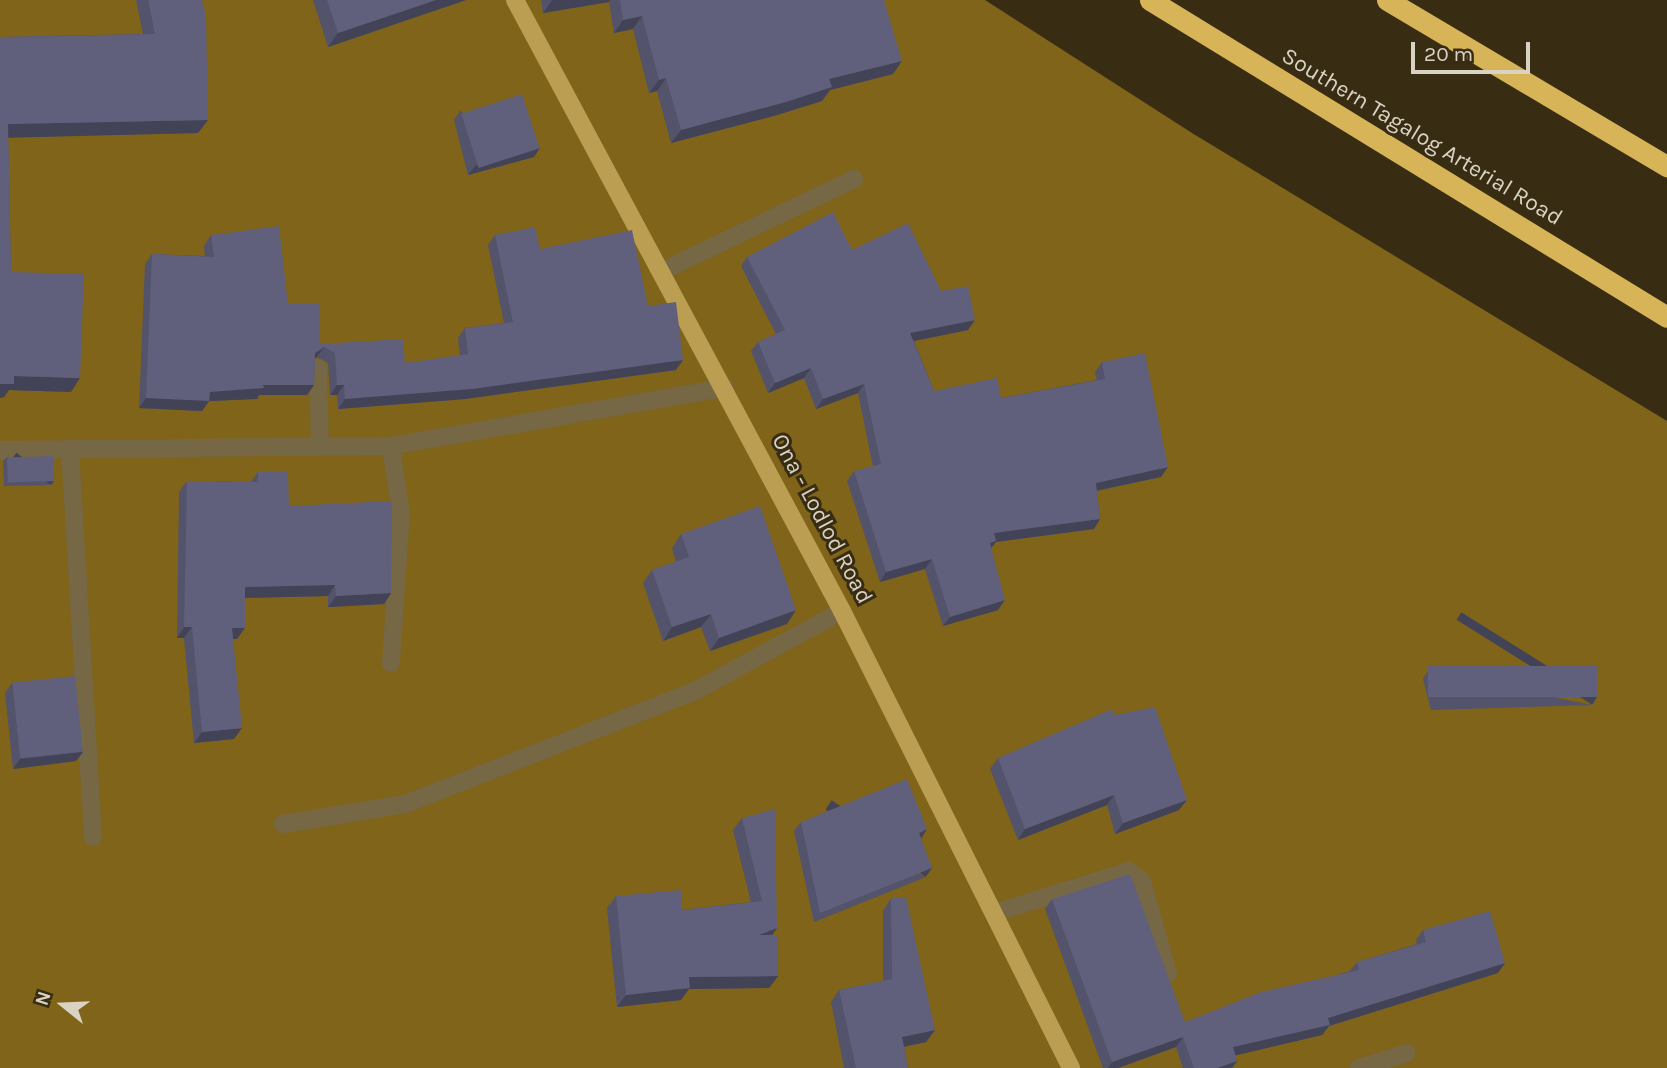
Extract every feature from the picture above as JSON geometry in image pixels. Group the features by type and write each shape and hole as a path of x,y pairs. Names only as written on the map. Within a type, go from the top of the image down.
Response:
{"highway":[{"name":"Southern Tagalog Arterial Road","path":"1150,0 1667,317"},
{"path":"1387,0 1667,166"}],"main road":[{"name":"Ona - Lodlod Road","path":"515,0 842,611 1071,1068"}],"street":[{"path":"662,271 854,179"},
{"path":"318,368 320,446"},
{"path":"0,450 391,446 725,388"},
{"path":"391,446 401,514 391,663"},
{"path":"70,449 93,837"},
{"path":"283,824 405,804 694,692 842,611"},
{"path":"994,913 1115,872 1129,871 1142,880 1168,973"},
{"path":"1359,1068 1407,1053"}],"shaded area":[{"path":"0,0 985,0 1192,133 1667,421 1667,1068 0,1068"}],"building":[{"path":"148,0 202,0 206,16 208,120 8,124 11,272 84,274 80,378 14,376 14,384 0,384 0,37 155,34"},
{"path":"327,0 436,0 338,33"},
{"path":"620,0 884,0 902,61 829,79 832,87 681,130 666,78 659,80 642,16 623,20"},
{"path":"522,94 540,148 479,168 461,114"},
{"path":"833,212 852,250 908,223 941,291 968,286 975,320 910,333 934,391 997,378 1001,398 1105,379 1102,362 1145,353 1168,467 1096,483 1100,519 994,533 996,541 990,543 1005,600 950,617 932,559 886,572 854,471 881,464 864,384 823,399 811,368 775,383 758,342 785,330 747,257"},
{"path":"279,226 288,304 320,304 320,344 403,339 405,363 468,354 465,328 513,322 495,235 535,227 540,249 632,230 648,306 676,302 683,360 472,389 345,399 344,385 337,385 335,353 324,347 315,353 314,385 263,385 264,388 210,392 209,401 146,398 152,254 214,257 211,235"},
{"path":"53,456 54,481 8,483 7,458"},
{"path":"258,472 288,472 289,506 392,501 391,593 336,596 335,585 245,587 245,628 232,628 242,728 202,732 192,627 184,627 187,481 258,482"},
{"path":"760,506 796,610 719,638 711,614 672,627 652,570 689,557 681,534"},
{"path":"1428,666 1597,666 1597,697 1428,697"},
{"path":"75,676 83,752 20,758 12,683"},
{"path":"1155,707 1187,800 1123,823 1114,795 1025,829 998,758 1112,709 1114,715"},
{"path":"907,779 927,829 919,833 932,868 820,913 801,822"},
{"path":"775,809 777,928 759,935 777,935 778,976 689,977 690,988 626,995 616,896 681,890 682,910 762,901 742,818"},
{"path":"1130,874 1185,1022 1261,992 1359,970 1357,962 1426,942 1423,930 1490,911 1505,963 1328,1018 1330,1025 1233,1047 1237,1061 1217,1068 1194,1068 1183,1037 1112,1062 1052,899"},
{"path":"906,897 935,1030 902,1037 908,1068 856,1068 839,990 892,979 891,898"}]}
